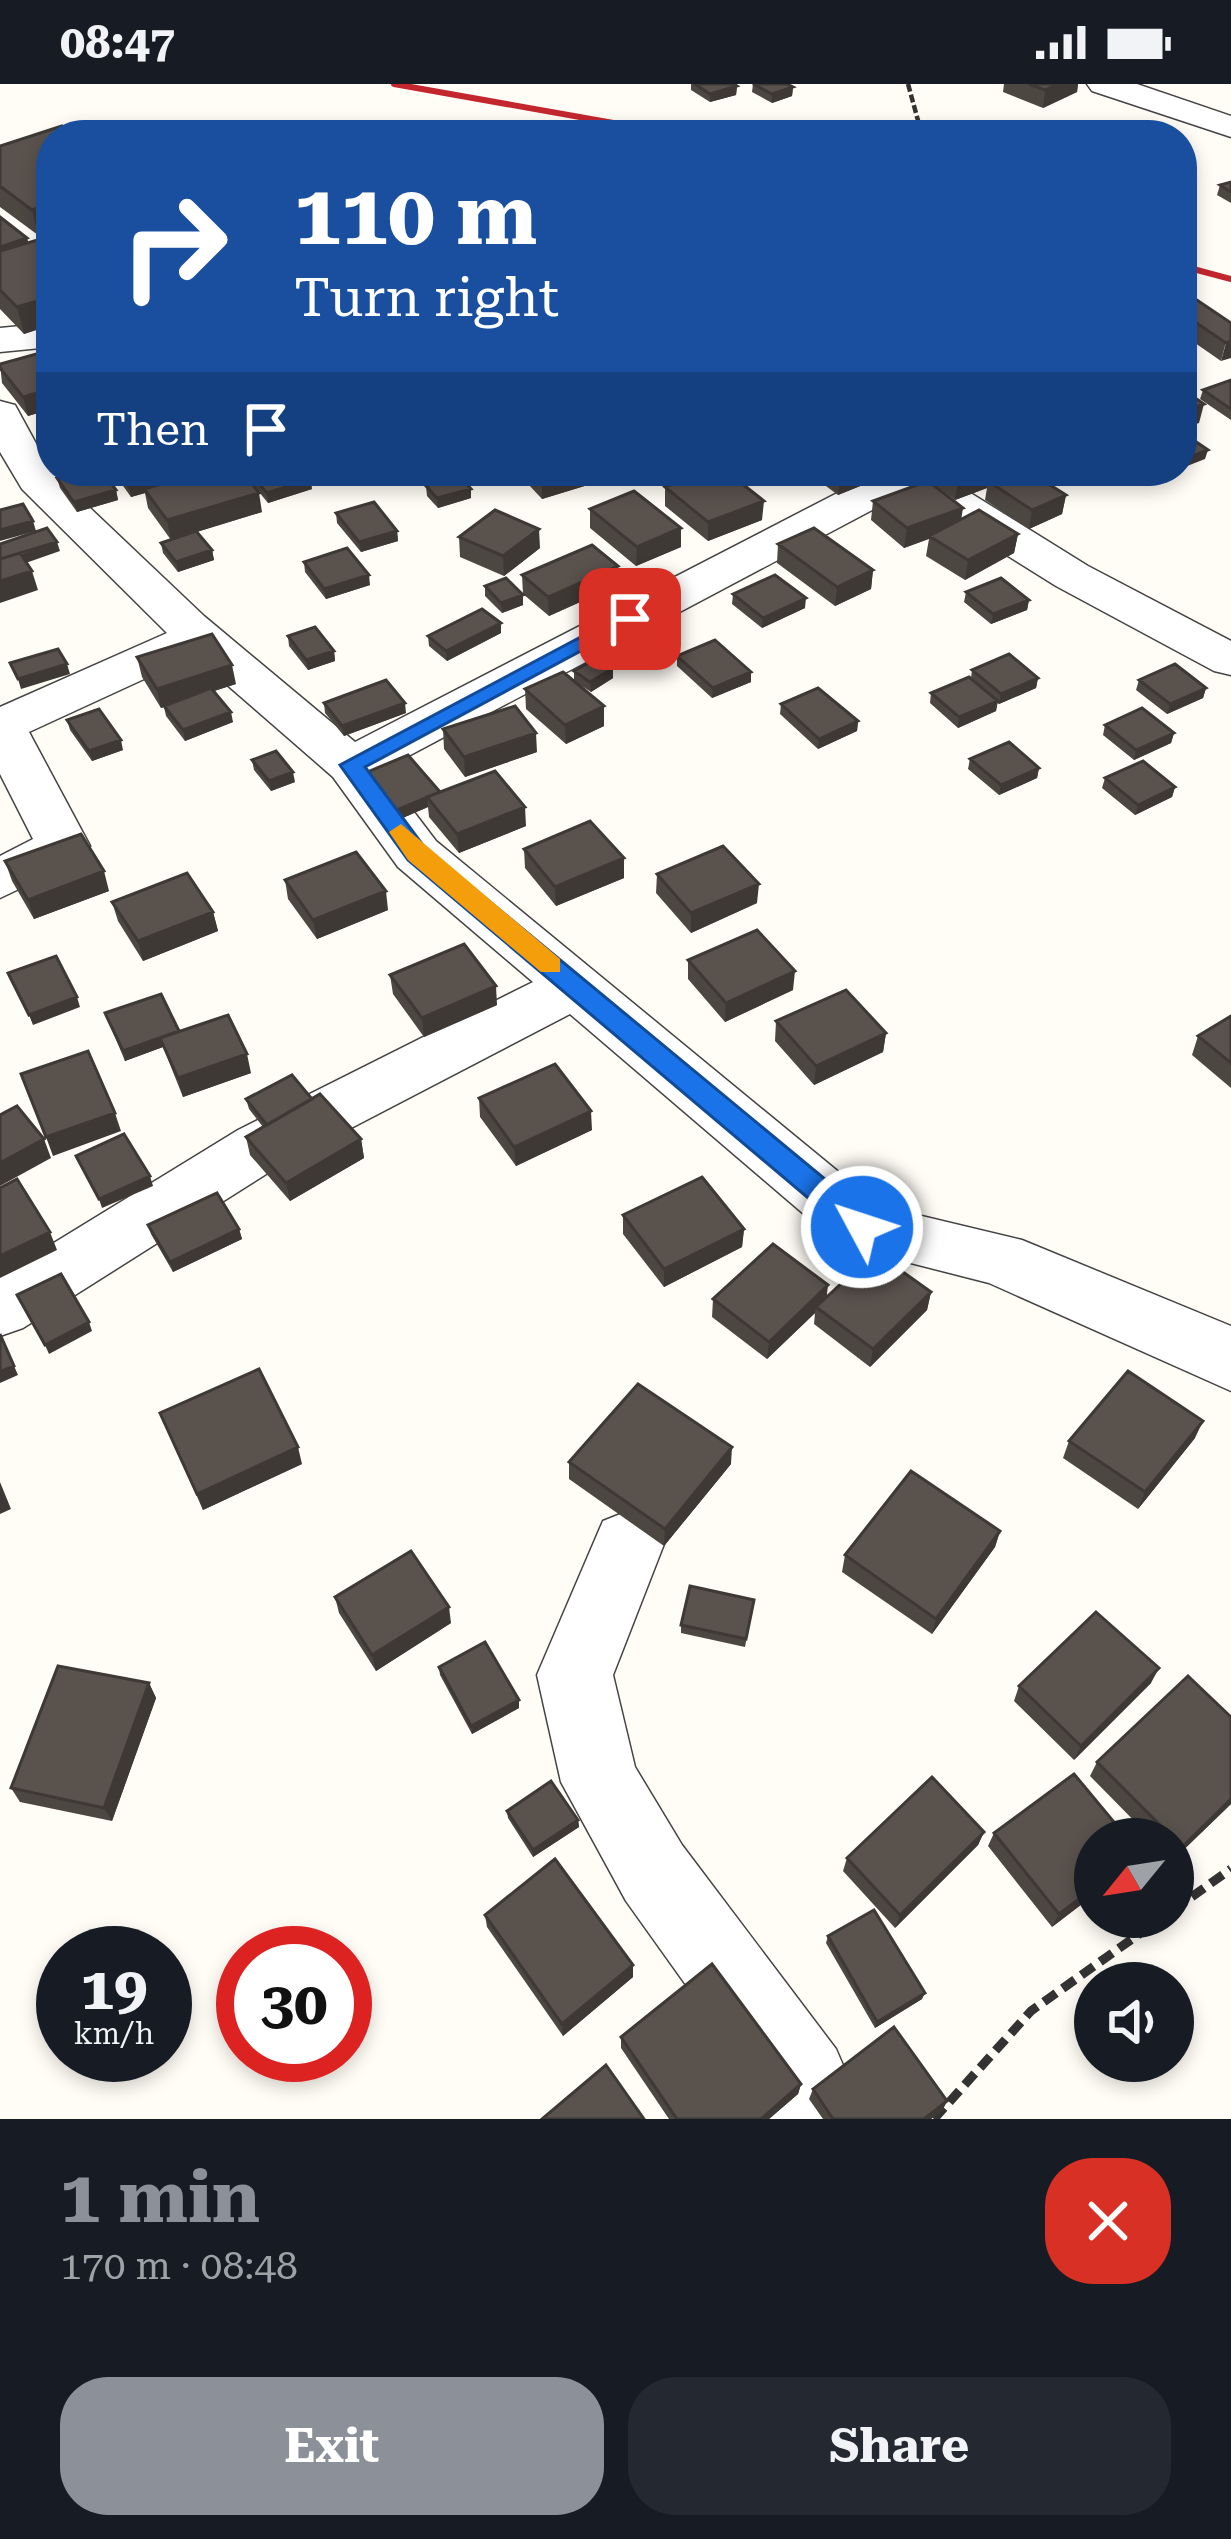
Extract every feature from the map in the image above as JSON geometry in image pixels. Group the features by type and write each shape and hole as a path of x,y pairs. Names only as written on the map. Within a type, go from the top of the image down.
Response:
{"street":[{"path":"1104,84 1231,127"},
{"path":"0,340 36,336"},
{"path":"0,414 36,478"},
{"path":"43,486 200,636 351,765 417,854 862,1227 999,1259 1216,1349 1231,1362"},
{"path":"351,765 884,486"},
{"path":"933,486 1072,576 1231,660"},
{"path":"0,880 63,846 1,726 200,636"},
{"path":"0,1309 260,1147 575,986"},
{"path":"628,1544 575,1675 600,1782 654,1873 806,2079 802,2108 807,2119"}],"path":[{"path":"908,84 918,120"},
{"path":"1194,1895 1231,1869"},
{"path":"934,2119 1031,2012 1134,1938"}],"building":[{"path":"695,84 734,84 737,86 710,94"},
{"path":"753,84 787,84 793,87 772,94"},
{"path":"36,134 36,209 0,186 0,146"},
{"path":"0,217 27,238 0,247"},
{"path":"36,240 36,301 17,307 0,290 0,251"},
{"path":"1197,300 1231,323 1231,341 1226,343 1197,323"},
{"path":"36,354 36,393 23,397 0,364"},
{"path":"1231,380 1231,409 1203,390"},
{"path":"63,486 113,486 116,490 74,502"},
{"path":"254,486 259,493 167,520 144,489"},
{"path":"261,486 289,486 267,493"},
{"path":"426,486 471,489 437,498"},
{"path":"745,486 764,501 708,522 665,487"},
{"path":"914,486 934,486 963,508 907,528 873,501"},
{"path":"996,486 1052,486 1066,495 1032,510"},
{"path":"634,491 681,528 637,547 590,509"},
{"path":"374,502 397,531 359,542 336,513"},
{"path":"23,504 33,521 0,530 0,510"},
{"path":"495,510 539,529 503,556 459,537"},
{"path":"979,510 1018,534 968,560 929,536"},
{"path":"47,528 57,542 0,559 0,544"},
{"path":"814,528 873,570 837,587 778,544"},
{"path":"196,531 212,550 176,562 161,543"},
{"path":"592,545 618,566 548,597 522,575"},
{"path":"347,548 369,575 324,589 304,562"},
{"path":"20,553 32,571 0,581 0,559"},
{"path":"775,575 806,598 763,618 733,594"},
{"path":"506,578 523,595 501,603 485,586"},
{"path":"1001,578 1029,600 993,614 966,592"},
{"path":"482,609 501,623 446,651 428,636"},
{"path":"315,627 334,651 306,660 288,636"},
{"path":"212,634 232,665 157,689 137,657"},
{"path":"715,640 751,672 713,688 677,656"},
{"path":"58,649 67,664 18,679 10,663"},
{"path":"1009,654 1038,678 1001,694 972,670"},
{"path":"597,658 613,668 590,682 574,671"},
{"path":"1175,664 1206,688 1170,704 1139,680"},
{"path":"563,672 604,706 565,725 525,689"},
{"path":"969,677 998,701 959,717 931,693"},
{"path":"386,680 405,703 342,726 324,703"},
{"path":"211,688 231,712 183,730 164,706"},
{"path":"818,688 858,721 819,739 781,704"},
{"path":"515,706 536,733 464,757 443,729"},
{"path":"1142,708 1174,733 1136,750 1105,725"},
{"path":"99,709 121,740 89,751 67,720"},
{"path":"1009,742 1039,768 1001,785 970,759"},
{"path":"276,751 293,772 269,781 252,760"},
{"path":"408,755 440,792 397,810 365,773"},
{"path":"1143,761 1175,787 1138,805 1105,778"},
{"path":"495,771 525,807 457,834 427,797"},
{"path":"590,821 624,858 555,887 524,849"},
{"path":"81,834 104,871 28,900 5,861"},
{"path":"723,846 759,884 691,913 657,874"},
{"path":"356,852 386,891 313,920 285,880"},
{"path":"187,873 213,912 138,941 112,902"},
{"path":"757,930 795,971 726,1003 688,960"},
{"path":"464,944 496,986 422,1018 390,975"},
{"path":"56,956 77,997 29,1015 8,973"},
{"path":"846,990 886,1033 816,1066 776,1021"},
{"path":"161,994 179,1031 123,1051 105,1013"},
{"path":"228,1015 247,1054 178,1078 160,1038"},
{"path":"1231,1016 1231,1063 1198,1036"},
{"path":"88,1051 115,1113 46,1137 21,1074"},
{"path":"555,1064 591,1111 514,1147 479,1098"},
{"path":"292,1075 312,1099 267,1125 246,1099"},
{"path":"320,1094 361,1139 286,1183 246,1137"},
{"path":"17,1106 44,1139 0,1163 0,1115"},
{"path":"124,1134 150,1176 99,1199 76,1156"},
{"path":"702,1177 744,1229 664,1269 623,1215"},
{"path":"17,1179 50,1232 0,1256 0,1188"},
{"path":"217,1193 239,1229 170,1262 148,1225"},
{"path":"773,1244 828,1285 769,1342 713,1299"},
{"path":"875,1252 931,1292 873,1349 816,1307"},
{"path":"61,1274 89,1322 45,1345 17,1295"},
{"path":"0,1334 14,1366 0,1372"},
{"path":"259,1369 298,1447 197,1494 160,1413"},
{"path":"1128,1371 1203,1421 1145,1492 1069,1441"},
{"path":"638,1384 732,1447 665,1529 569,1462"},
{"path":"911,1471 1000,1531 936,1619 845,1555"},
{"path":"411,1551 449,1607 372,1655 335,1597"},
{"path":"690,1586 754,1600 746,1639 681,1625"},
{"path":"1096,1612 1159,1668 1081,1746 1019,1686"},
{"path":"485,1642 519,1700 471,1726 439,1667"},
{"path":"58,1666 149,1683 104,1808 11,1788"},
{"path":"1188,1676 1231,1717 1231,1799 1194,1835 1194,1818 1153,1818 1097,1762"},
{"path":"1074,1774 1111,1818 1074,1818 1074,1903 1059,1914 994,1833"},
{"path":"932,1777 984,1832 900,1915 847,1858"},
{"path":"551,1781 578,1820 533,1850 507,1811"},
{"path":"555,1859 633,1965 562,2024 485,1915"},
{"path":"874,1910 925,1993 877,2022 828,1936"},
{"path":"712,1964 801,2084 761,2119 677,2119 621,2037"},
{"path":"894,2027 947,2101 924,2119 833,2119 813,2089"},
{"path":"606,2065 644,2119 542,2119"}],"railway":[{"path":"394,84 597,120"},
{"path":"1197,270 1231,279"}],"slow traffic":[{"path":"401,832 417,854 551,966"}],"route":[{"path":"630,619 351,765 417,854 862,1227"}]}
